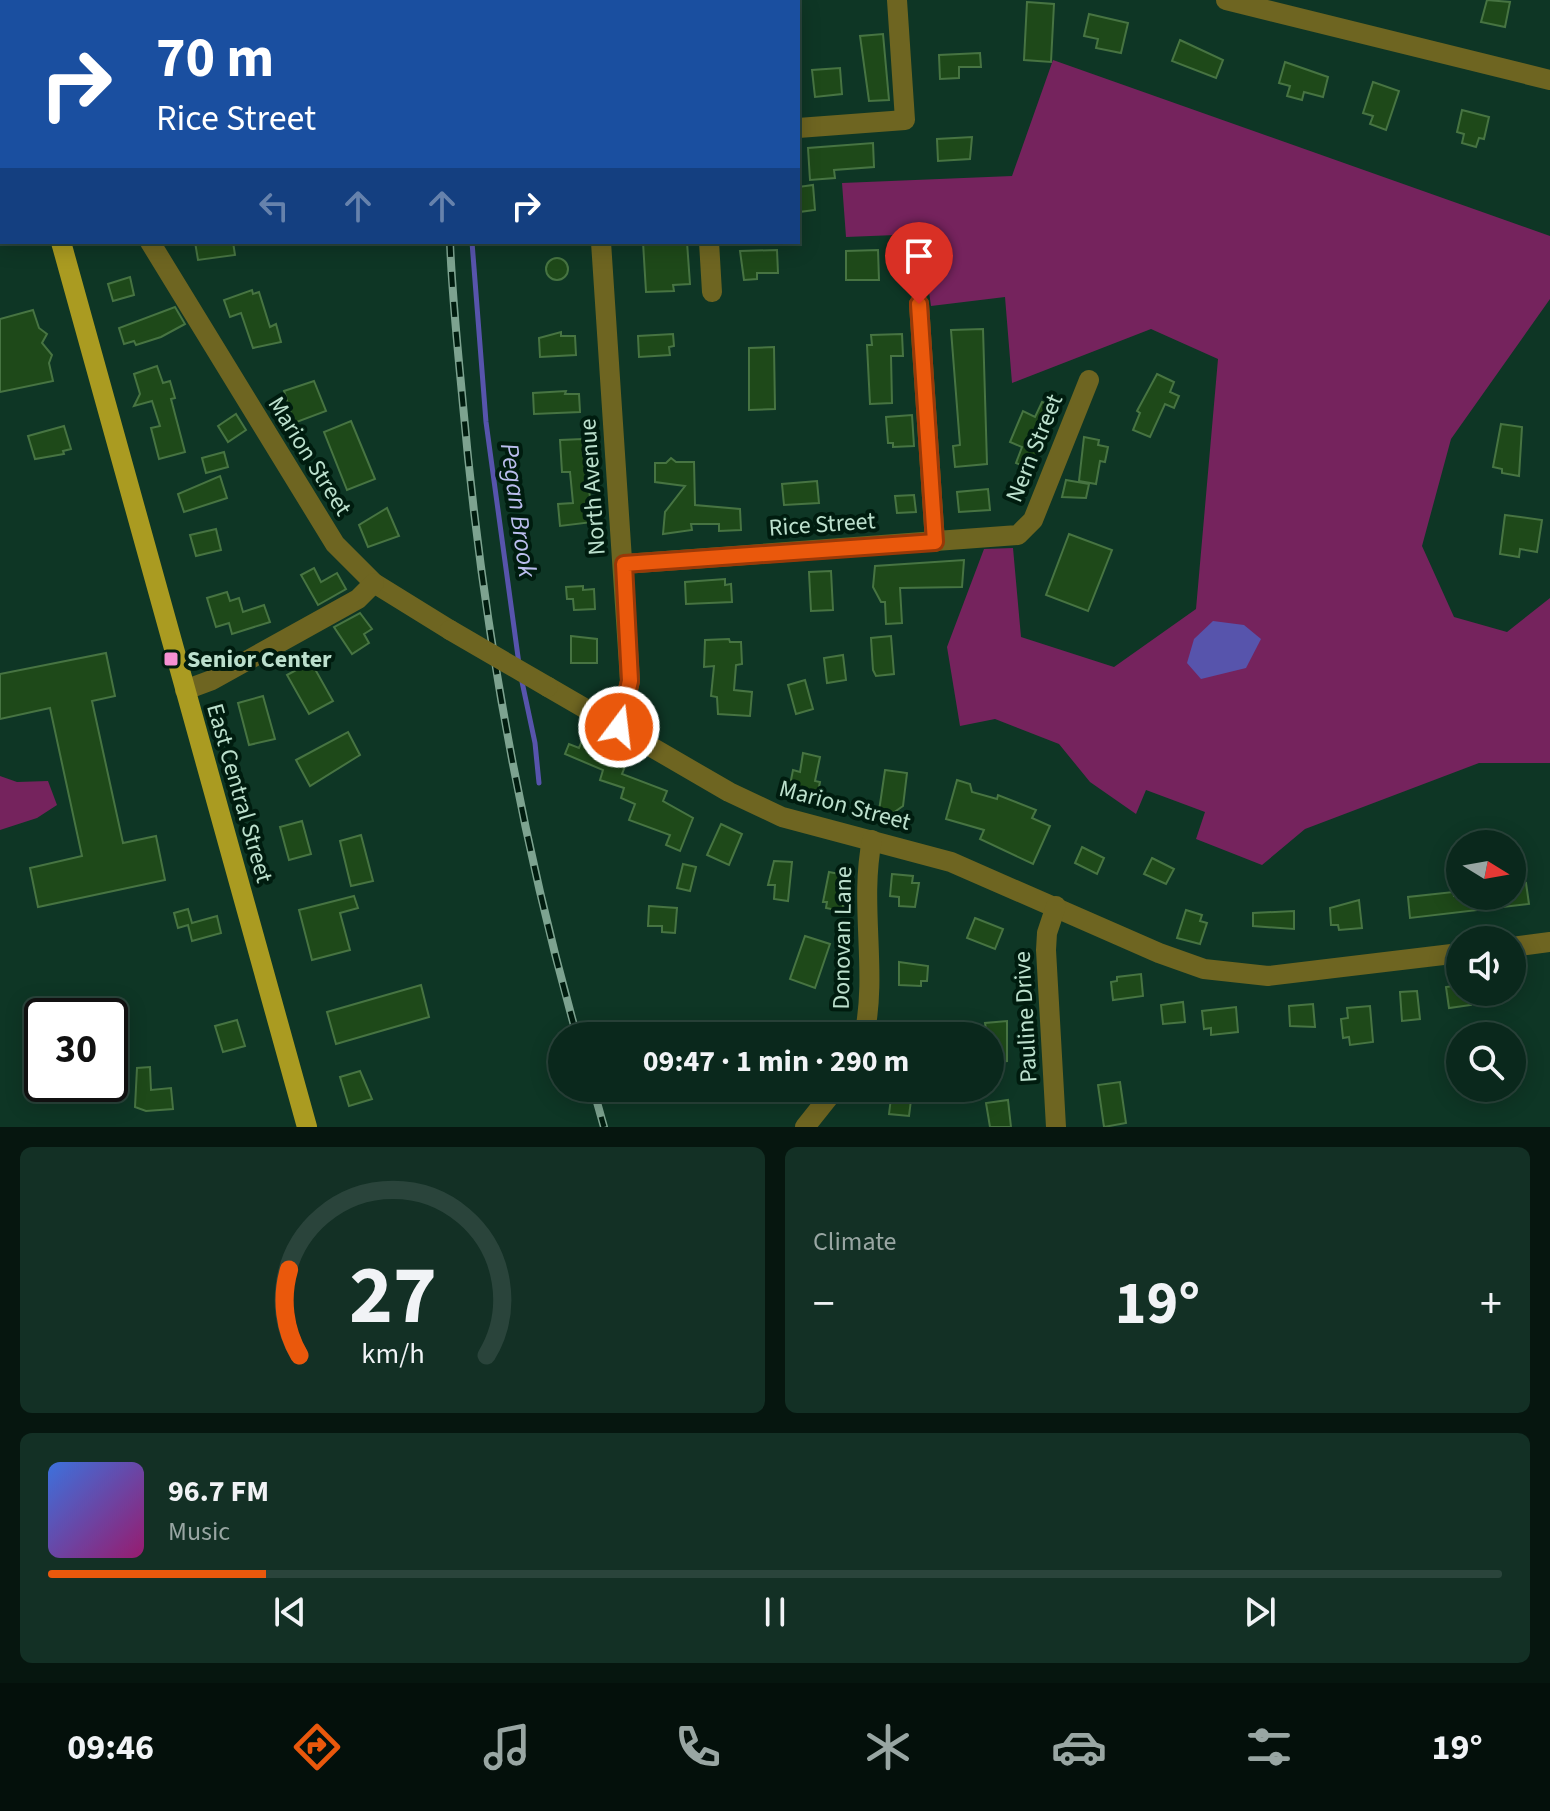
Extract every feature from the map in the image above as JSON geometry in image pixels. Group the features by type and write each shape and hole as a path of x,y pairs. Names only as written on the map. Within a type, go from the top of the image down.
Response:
{"main road":[{"name":"East Central Street","path":"62,244 307,1127"}],"street":[{"path":"800,128 905,120 897,0"},
{"path":"1226,0 1550,80"},
{"name":"Marion Street","path":"151,244 309,505 347,559 374,583 450,630 756,806 810,827 951,862 1171,958 1226,973 1289,974 1446,955"},
{"name":"North Avenue","path":"601,244 630,681 619,727"},
{"path":"709,244 712,292"},
{"path":"919,304 935,542"},
{"name":"Nern Street","path":"1023,532 1033,520 1089,380"},
{"name":"Rice Street","path":"624,564 1010,538 1023,532"},
{"path":"185,690 212,680 358,599 374,583"},
{"name":"Donovan Lane","path":"866,1022 869,995 868,870 872,840"},
{"name":"Pauline Drive","path":"1056,906 1047,933 1046,950 1056,1127"},
{"path":"1526,945 1550,942"},
{"path":"805,1127 825,1102"}],"shaded area":[{"path":"1053,60 1550,236 1550,299 1451,439 1422,546 1454,617 1507,632 1550,598 1550,763 1479,763 1305,829 1262,865 1196,839 1205,812 1146,790 1136,814 1090,782 1059,744 995,719 960,726 947,647 984,549 1013,548 1021,637 1114,667 1196,609 1218,359 1151,329 1012,383 1005,297 931,306 921,234 846,237 842,183 1012,176"},
{"path":"1213,621 1244,625 1261,639 1246,668 1201,679 1187,663 1194,639"},
{"path":"0,776 17,782 48,781 57,805 37,818 0,830"}],"building":[{"path":"1487,0 1510,2 1505,27 1481,22"},
{"path":"1027,2 1054,4 1051,62 1024,60"},
{"path":"1089,14 1128,23 1121,53 1096,48 1098,39 1084,36"},
{"path":"883,34 889,100 869,101 860,36"},
{"path":"1180,40 1223,60 1216,78 1172,61"},
{"path":"980,53 981,67 959,67 959,78 940,79 939,55"},
{"path":"1285,62 1328,77 1323,97 1304,92 1302,100 1287,96 1290,86 1279,83"},
{"path":"840,68 842,94 815,97 812,70"},
{"path":"1373,82 1399,91 1386,130 1370,124 1373,116 1363,113"},
{"path":"1462,110 1489,117 1484,139 1479,138 1476,147 1462,143 1464,134 1457,132"},
{"path":"972,137 970,159 938,161 937,139"},
{"path":"873,143 874,167 834,170 835,178 810,180 808,148"},
{"path":"813,185 815,210 800,212 800,187"},
{"path":"195,244 233,244 235,255 198,260"},
{"path":"643,244 687,244 690,284 673,285 674,291 646,292"},
{"path":"777,250 778,273 757,273 757,279 744,280 740,251"},
{"path":"878,250 879,280 846,280 846,251"},
{"path":"557,258 565,261 568,269 565,277 557,280 549,277 546,269 549,261"},
{"path":"130,277 134,295 113,301 108,284"},
{"path":"252,290 253,294 259,292 270,327 276,324 281,342 253,348 241,313 230,317 224,300"},
{"path":"175,307 185,324 161,337 136,345 134,341 124,344 119,328"},
{"path":"33,310 39,328 47,334 42,343 52,355 49,363 53,381 0,392 0,319"},
{"path":"983,329 987,464 955,467 953,446 960,445 951,330"},
{"path":"561,332 561,336 575,336 576,355 540,357 539,338"},
{"path":"673,334 674,346 669,347 670,355 639,357 638,336"},
{"path":"902,334 903,356 891,356 892,403 870,404 867,345 872,345 871,335"},
{"path":"774,347 775,409 749,410 749,348"},
{"path":"157,366 163,383 170,381 175,398 171,399 185,452 159,459 151,428 160,426 152,401 134,406 140,394 134,374"},
{"path":"1157,374 1174,382 1170,392 1179,396 1174,408 1165,404 1150,437 1133,430 1140,413 1137,411"},
{"path":"314,381 326,411 294,423 284,391"},
{"path":"566,391 565,394 579,394 580,412 534,414 533,393"},
{"path":"1042,402 1058,409 1037,451 1040,452 1032,470 1016,463 1022,447 1010,442 1023,411 1035,417"},
{"path":"236,414 246,430 228,442 218,426"},
{"path":"912,415 914,446 893,447 893,443 888,443 886,417"},
{"path":"351,421 375,479 347,490 324,432"},
{"path":"1501,424 1522,427 1519,476 1502,473 1502,469 1493,467"},
{"path":"64,426 71,449 63,451 64,454 35,459 28,436"},
{"path":"1084,437 1099,440 1098,445 1108,447 1105,462 1100,461 1096,484 1079,481"},
{"path":"583,439 593,522 560,526 558,504 573,503 570,472 562,472 560,440"},
{"path":"224,452 228,467 206,473 202,458"},
{"path":"671,458 676,462 694,462 695,505 740,509 741,530 719,531 719,524 691,524 692,530 663,534 665,512 685,486 655,482 655,463 666,463"},
{"path":"220,476 227,498 184,512 178,494"},
{"path":"1066,480 1089,484 1086,498 1062,497"},
{"path":"817,481 819,503 784,505 782,484"},
{"path":"988,489 990,510 959,512 957,492"},
{"path":"914,495 916,512 897,513 895,496"},
{"path":"387,508 399,536 368,547 359,525"},
{"path":"1505,515 1542,520 1537,552 1520,549 1519,557 1500,554"},
{"path":"216,529 221,550 196,556 190,535"},
{"path":"1069,534 1112,550 1088,611 1046,595"},
{"path":"964,560 962,587 900,588 902,623 886,624 885,602 881,602 873,587 875,566"},
{"path":"314,568 321,582 337,573 346,589 318,605 301,575"},
{"path":"831,571 833,610 811,611 809,572"},
{"path":"725,579 725,585 731,584 732,602 686,604 685,582"},
{"path":"583,586 583,590 594,589 595,609 574,610 573,599 567,599 566,587"},
{"path":"227,592 230,601 239,598 243,612 264,605 270,622 232,634 229,623 216,627 207,598"},
{"path":"360,613 372,629 364,634 369,643 352,654 334,627"},
{"path":"571,636 597,639 597,663 571,663"},
{"path":"891,636 894,674 876,676 871,638"},
{"path":"729,639 730,642 741,642 742,664 736,665 734,690 752,692 750,716 718,714 717,697 711,696 714,666 704,667 705,640"},
{"path":"106,653 115,696 92,701 123,843 156,836 165,880 38,907 30,868 82,856 50,708 0,719 0,674"},
{"path":"843,655 846,680 827,683 824,658"},
{"path":"311,662 333,701 309,714 287,675"},
{"path":"805,680 813,709 796,714 788,685"},
{"path":"263,696 275,739 249,745 238,703"},
{"path":"586,731 598,736 592,752 626,764 622,774 667,791 663,801 693,818 680,851 666,845 670,835 629,820 635,804 621,798 624,788 600,780 603,770 565,754 569,744 579,748"},
{"path":"348,732 360,755 310,786 296,760"},
{"path":"803,753 820,757 815,781 820,782 817,796 789,790 793,770 800,772"},
{"path":"885,770 907,773 903,806 893,813 879,811"},
{"path":"957,780 970,784 972,792 997,799 998,795 1036,810 1032,818 1050,826 1033,864 980,839 984,830 946,819"},
{"path":"302,821 311,854 289,860 280,827"},
{"path":"721,824 742,834 729,865 707,855"},
{"path":"361,835 373,881 351,886 340,841"},
{"path":"1082,847 1104,858 1097,874 1075,863"},
{"path":"1152,858 1174,869 1166,884 1144,874"},
{"path":"774,861 792,862 788,901 774,899 775,885 768,885"},
{"path":"683,864 696,867 690,891 677,888"},
{"path":"829,872 845,875 843,883 847,884 842,911 826,908 827,902 823,902"},
{"path":"892,874 913,876 912,883 919,883 915,907 899,906 899,897 890,896"},
{"path":"1446,893 1446,910 1478,910 1410,918 1408,897"},
{"path":"354,896 358,908 340,913 350,950 312,960 299,910"},
{"path":"1359,900 1362,928 1339,930 1338,925 1331,925 1330,908"},
{"path":"649,906 677,908 675,933 662,932 662,926 648,926"},
{"path":"188,909 192,923 217,916 221,933 192,941 188,925 178,928 174,913"},
{"path":"1186,910 1202,915 1200,921 1207,923 1200,944 1177,938"},
{"path":"1294,911 1294,929 1253,926 1253,913"},
{"path":"975,918 1003,929 995,949 967,938"},
{"path":"805,936 830,944 815,988 790,979"},
{"path":"899,962 928,966 927,981 921,981 921,986 899,985"},
{"path":"1141,974 1143,996 1113,1000 1111,982 1117,981 1117,977"},
{"path":"421,985 429,1017 336,1044 327,1012"},
{"path":"1417,991 1420,1019 1402,1021 1400,992"},
{"path":"1183,1002 1185,1022 1163,1024 1161,1005"},
{"path":"1313,1004 1315,1027 1290,1026 1289,1006"},
{"path":"1370,1006 1373,1042 1350,1045 1349,1037 1343,1038 1341,1019 1348,1018 1347,1008"},
{"path":"1236,1007 1238,1032 1211,1035 1211,1028 1204,1029 1202,1011"},
{"path":"237,1020 245,1046 223,1052 215,1026"},
{"path":"1007,1021 1007,1061 1004,1061 1004,1022 996,1022"},
{"path":"150,1067 151,1090 171,1088 173,1109 146,1111 135,1107 137,1068"},
{"path":"360,1071 372,1099 349,1106 340,1077"},
{"path":"1120,1082 1126,1123 1104,1127 1098,1085"},
{"path":"1008,1100 1011,1127 990,1127 986,1103"},
{"path":"890,1102 911,1102 909,1116 889,1114"}],"waterway":[{"name":"Pegan Brook","path":"472,244 486,422 519,664"},
{"name":"Pegan Brook","path":"521,677 535,743 539,783"}],"railway":[{"path":"450,244 471,485 492,644 520,802 573,1022"},
{"path":"597,1102 604,1127"}],"place":[{"name":"Senior Center","path":"171,659"}],"route":[{"path":"619,727 630,681 624,564 935,542 919,304"}]}
